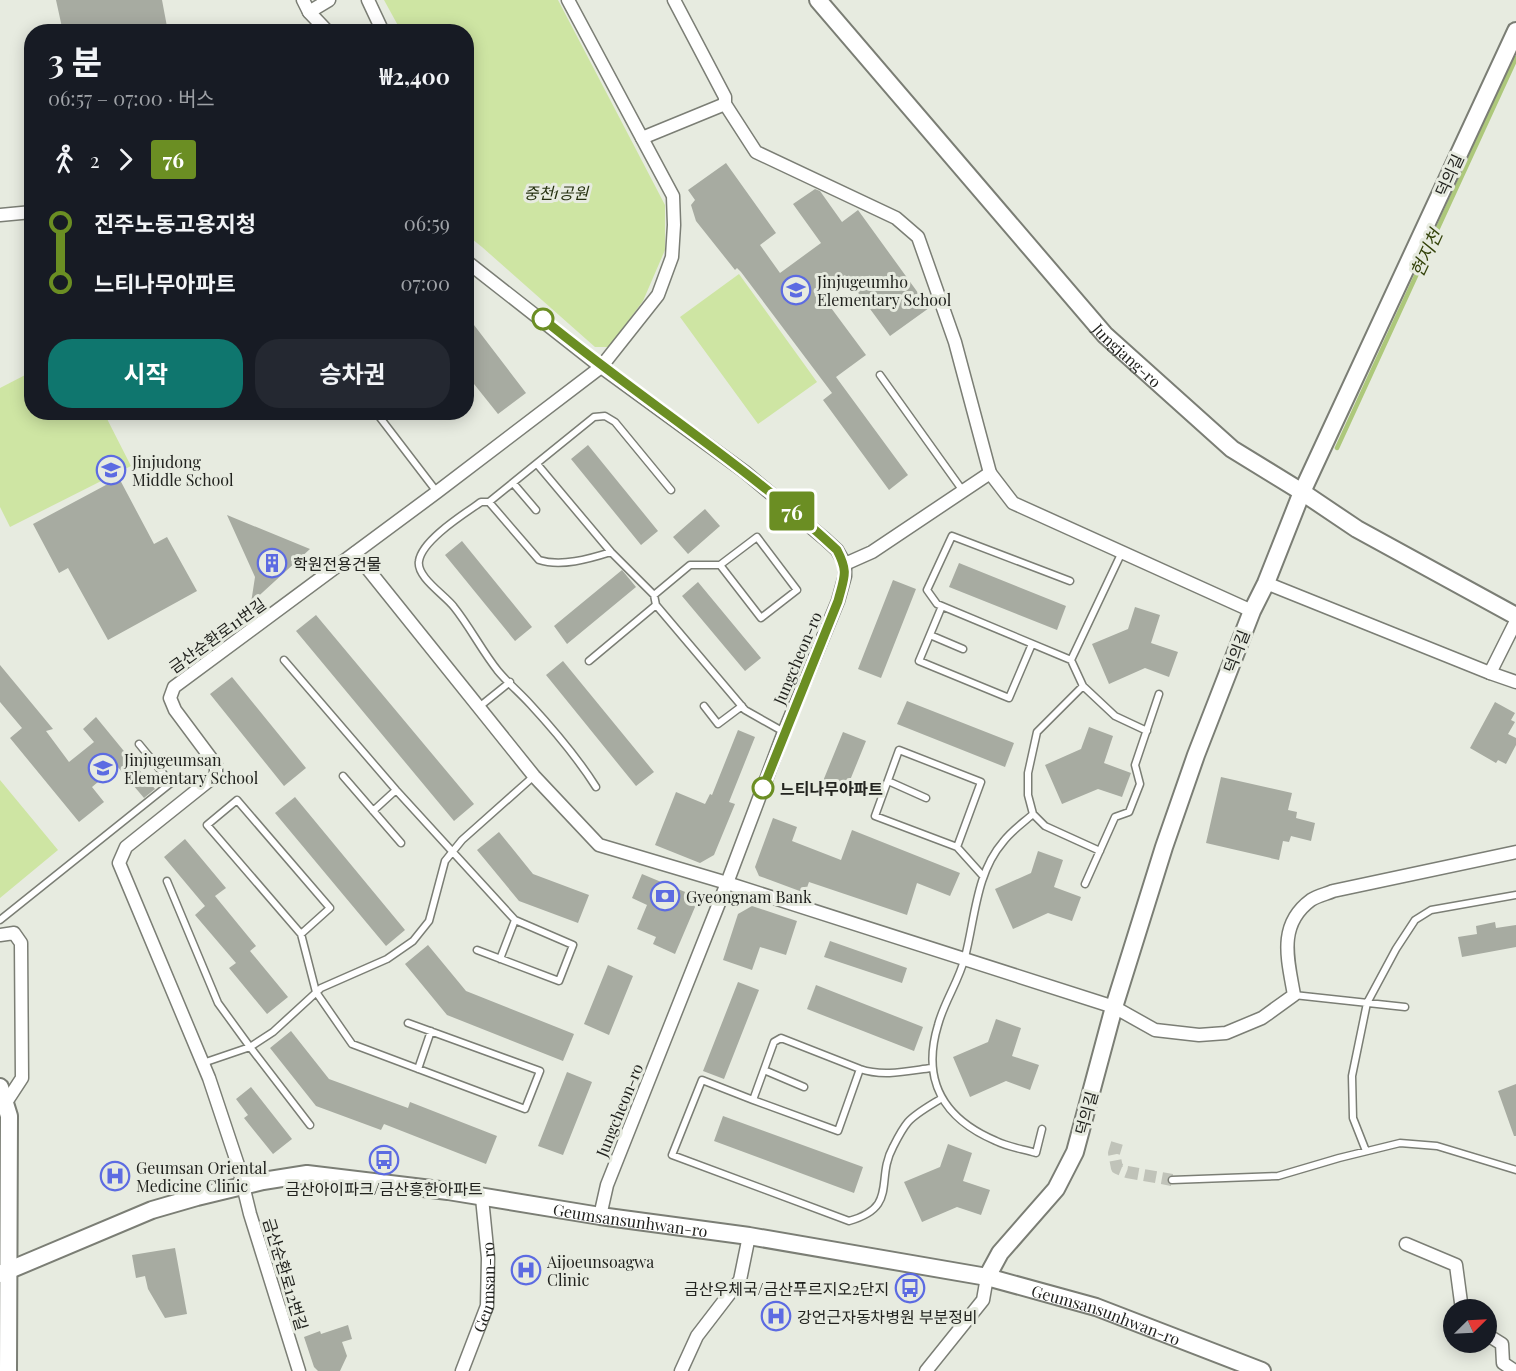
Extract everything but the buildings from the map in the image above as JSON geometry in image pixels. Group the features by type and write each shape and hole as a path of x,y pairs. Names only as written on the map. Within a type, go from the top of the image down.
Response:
{"street":[{"path":"303,0 309,12 320,24"},
{"path":"309,12 329,0"},
{"path":"368,0 379,24"},
{"name":"금산순환로11번길","path":"244,1186 209,1078 119,863 126,847 216,775 216,765 175,710 170,698 174,687 601,367 658,295 672,257 673,196 568,0"},
{"path":"674,0 724,97 725,104 756,152 896,218 918,237 955,342 990,473 1013,503 1252,611"},
{"name":"Jungjang-ro","path":"818,0 1105,335 1232,449 1357,529 1516,618"},
{"name":"덕의길","path":"987,1277 1000,1253 1056,1189 1075,1152 1114,1007 1164,847 1196,756 1252,611 1266,583 1302,492 1516,31"},
{"path":"642,138 725,104"},
{"path":"0,215 24,213"},
{"path":"474,267 601,367 753,479 831,544 844,564 872,552 990,473"},
{"path":"355,553 534,776 599,845 727,883 1114,1007 1155,1030 1198,1035 1226,1033 1263,1018 1294,995 1286,947 1294,917 1312,899 1333,891 1516,852"},
{"name":"Jungcheon-ro","path":"600,1216 607,1185 727,883 784,732 838,601 844,576 844,564"},
{"path":"1266,583 1490,674 1516,682"},
{"path":"1490,674 1516,618"},
{"path":"0,935 14,933 21,943 22,1078 5,1104"},
{"path":"0,1087 9,1116 4,1211 8,1371"},
{"name":"Geumsansunhwan-ro","path":"4,1273 152,1210 244,1186 292,1175 307,1174 448,1191 600,1216 749,1236 987,1277 1096,1307 1253,1369"},
{"name":"금산순환로12번길","path":"244,1186 250,1214 299,1371"},
{"name":"Geumsan-ro","path":"462,1371 487,1306 488,1258 482,1198"},
{"path":"681,1371 697,1336 740,1280 749,1236"},
{"path":"1406,1244 1456,1265 1461,1299"},
{"path":"926,1371 983,1300 987,1277"},
{"path":"1497,1341 1502,1344 1503,1363 1515,1371"}],"lane":[{"path":"880,375 963,491"},
{"path":"596,787 584,768 545,720 500,674 453,605 419,569 418,561 433,538 481,502 489,502 594,417 605,416 615,422 671,490"},
{"path":"382,420 437,492"},
{"path":"537,464 611,552 654,595 656,605 745,711 784,732"},
{"path":"513,483 536,510"},
{"path":"489,502 539,560 549,564 591,559 611,552"},
{"path":"1070,581 952,536 927,590 936,604 1071,660 1083,686 1115,716 1146,731"},
{"path":"654,595 690,565 720,565 757,537 797,590 761,618 720,565"},
{"path":"1071,660 1122,552"},
{"path":"589,661 656,605"},
{"path":"942,606 919,661 1009,698 1032,644"},
{"path":"930,635 963,649"},
{"path":"284,660 396,790 515,920 573,945 559,981 477,950"},
{"path":"479,707 510,682"},
{"path":"1083,686 1037,732 1028,773 1028,795 1033,814 1045,826 1100,851"},
{"path":"1085,884 1115,817 1129,812 1140,784 1135,765 1159,694"},
{"path":"704,706 718,724 742,706"},
{"path":"0,920 171,783 139,744"},
{"path":"957,847 981,782 899,750 875,816 957,847 983,876"},
{"path":"343,776 401,843"},
{"path":"202,1063 250,1047 273,1032 321,988 387,959 413,942 429,921 445,861 462,840 534,776"},
{"path":"888,781 926,798"},
{"path":"373,811 396,790"},
{"path":"301,934 330,908 237,800 207,825 301,934 316,992 352,1044 525,1109 540,1071 408,1023"},
{"path":"1033,814 1004,840 992,856 983,876 964,960 937,1026 931,1068 934,1083 947,1107 969,1127 997,1142 1036,1153 1042,1129"},
{"path":"167,881 218,1003 310,1125"},
{"path":"1366,1151 1353,1118 1352,1076 1367,1003 1396,949 1415,920 1431,910 1516,895"},
{"path":"500,958 515,920"},
{"path":"1294,995 1405,1007"},
{"path":"418,1069 431,1031"},
{"path":"753,1100 774,1042 781,1038 860,1069 891,1073 931,1068"},
{"path":"860,1069 838,1131 702,1080 672,1155 849,1221 863,1217 877,1207 884,1191 891,1149 908,1122 942,1098"},
{"path":"764,1070 804,1087"},
{"path":"1172,1180 1278,1176 1400,1143 1437,1146 1516,1170"}],"green space":[{"name":"중천1공원","path":"384,0 558,0 665,205 665,250 643,301 609,347 595,347 474,241 474,24 397,24"},
{"path":"739,274 817,382 758,424 680,317"},
{"path":"24,376 24,420 108,420 131,466 10,527 0,507 0,388"},
{"path":"0,780 58,850 0,898"}],"waterway":[{"name":"현지천","path":"1337,448 1516,58"}],"tunnel":[{"path":"1117,1143 1114,1153 1117,1168 1172,1180"}],"bus line":[{"name":"76","path":"543,319 601,367 745,472 837,550 844,564 844,576 838,601 763,788"}],"place":[{"name":"Jinjugeumho Elementary School","path":"796,290"},
{"name":"Jinjudong Middle School","path":"111,470"},
{"name":"학원전용건물","path":"272,563"},
{"name":"Jinjugeumsan Elementary School","path":"103,768"},
{"name":"느티나무아파트","path":"763,788"},
{"name":"Gyeongnam Bank","path":"665,896"},
{"name":"금산아이파크/금산흥한아파트","path":"384,1160"},
{"name":"Geumsan Oriental Medicine Clinic","path":"115,1176"},
{"name":"Aijoeunsoagwa Clinic","path":"526,1270"},
{"name":"금산우체국/금산푸르지오2단지","path":"910,1288"},
{"name":"강언근자동차병원 부분정비","path":"776,1316"}]}
